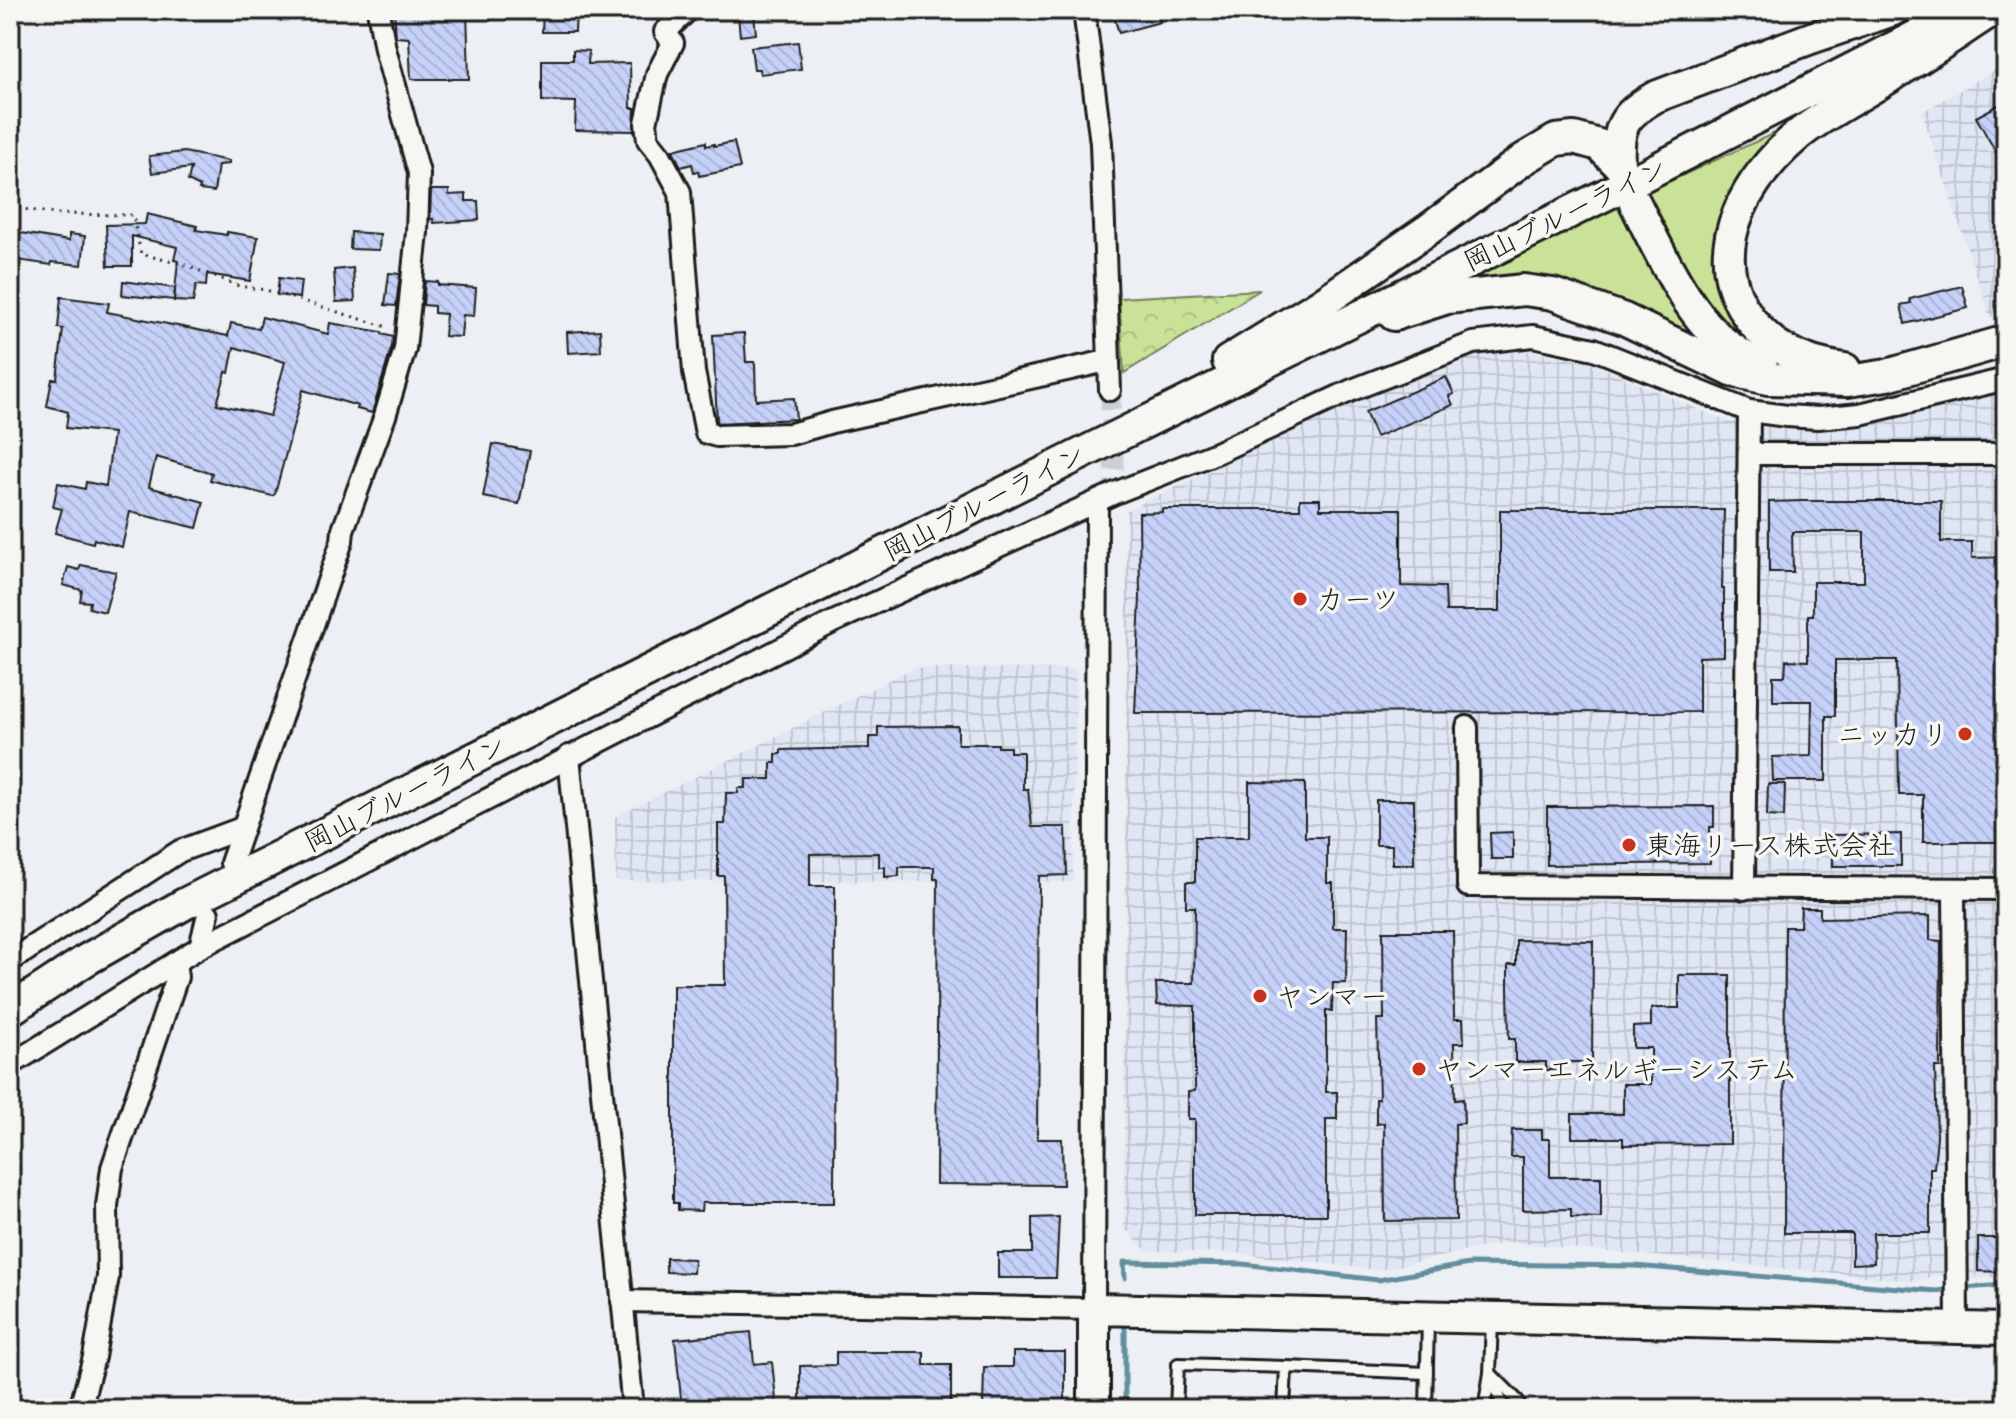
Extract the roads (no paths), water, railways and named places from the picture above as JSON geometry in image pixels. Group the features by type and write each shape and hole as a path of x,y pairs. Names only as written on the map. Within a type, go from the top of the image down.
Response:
{"main road":[{"path":"1077,456 1322,303 1524,159 1556,140 1574,138 1599,145 1619,165 1618,141 1623,122 1636,108 1655,97 1893,10"},
{"name":"岡山ブルーライン","path":"10,1010 86,960 186,903 1690,152 1967,10"},
{"path":"1887,375 1821,366 1776,346 1767,338 1751,322 1734,291 1728,257 1733,224 1753,183 1799,134 1993,10"},
{"path":"1635,203 1682,289 1720,339 1769,371 1814,381"},
{"path":"1334,328 1401,313 1447,298 1524,290 1553,294 1624,319 1732,371 1768,379 1814,381 1848,381 1887,375 2006,341"},
{"path":"1094,1409 1094,1309 2006,1329"}],"street":[{"path":"231,863 342,541 343,530 385,416 405,349 417,232 419,173 385,49 378,10"},
{"path":"688,10 665,32 673,43 657,74 646,123 648,140 680,192 694,372 706,433 717,436 791,434 832,422 1107,361"},
{"path":"1084,10 1101,143 1110,390"},
{"path":"10,1065 200,947 831,623 1352,390 1473,343 1533,336 1594,349 1749,411 1818,418 1860,414 2006,379"},
{"path":"1744,889 1749,411"},
{"path":"1749,454 2006,454"},
{"path":"622,1301 1094,1309 1097,503"},
{"path":"1467,727 1468,886 2006,889"},
{"path":"569,756 633,1409"},
{"path":"10,961 180,851 242,828"},
{"path":"1954,890 1957,1328"},
{"path":"200,947 208,914"},
{"path":"80,1409 94,1357 108,1277 107,1206 112,1168 177,977 175,963"}],"lane":[{"path":"1426,1409 1429,1318"},
{"path":"1484,1409 1490,1373 1492,1319"},
{"path":"1176,1409 1178,1364 1427,1373"},
{"path":"1284,1409 1286,1367"},
{"path":"1490,1373 1501,1409"},
{"path":"1490,1373 1518,1401 1518,1409"}],"waterway":[{"path":"1125,1278 1124,1262 1243,1264 1378,1280 1469,1264 1635,1266 1936,1291 1953,1289"},
{"path":"1963,1288 2006,1285"},
{"path":"1125,1318 1125,1409"}],"tunnel":[{"path":"1110,390 1115,493"}],"place":[{"name":"カーツ","path":"1300,599"},
{"name":"ニッカリ","path":"1965,734"},
{"name":"東海リース株式会社","path":"1629,845"},
{"name":"ヤンマー","path":"1260,996"},
{"name":"ヤンマーエネルギーシステム","path":"1419,1069"}]}
